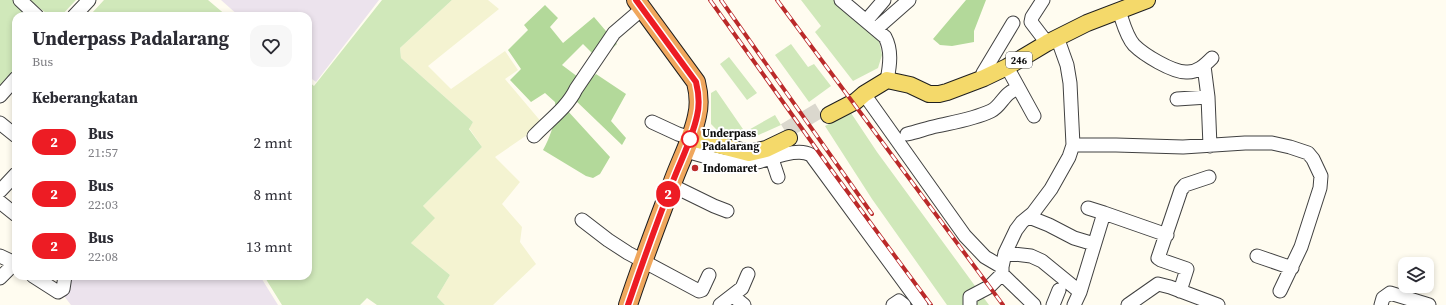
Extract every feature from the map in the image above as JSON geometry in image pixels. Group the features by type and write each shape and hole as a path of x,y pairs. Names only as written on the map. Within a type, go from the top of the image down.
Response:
{"highway":[{"path":"628,305 688,145 697,115 699,101 699,92 696,82 639,5"}],"main road":[{"name":"246","path":"887,80 910,85 929,94 939,94 984,78 1007,67 1052,40 1087,23 1147,0"},
{"path":"827,111 853,95 864,94 887,80"},
{"path":"688,145 725,147 748,145 787,135"}],"street":[{"path":"20,0 34,12"},
{"path":"78,12 89,0"},
{"path":"841,0 885,37 889,44 889,68 887,80"},
{"path":"871,25 884,0"},
{"path":"871,25 909,0"},
{"path":"970,305 970,297 989,287 1002,270 1005,253 1016,230 1022,222 1029,217 1051,189 1069,157 1073,145 1070,83 1067,65 1052,40 1031,22 1032,17 1043,0"},
{"path":"534,136 563,108 572,97 614,33 639,5"},
{"path":"1119,11 1126,31 1134,44 1149,58 1173,69 1186,72 1198,69 1208,62 1210,146"},
{"path":"984,78 983,73 1013,23"},
{"path":"1007,67 1034,116"},
{"path":"0,96 12,82"},
{"path":"907,134 935,126 965,120 991,111 996,108 1003,98 1015,90 1019,90"},
{"path":"864,94 965,236 985,257 1002,270 1034,305"},
{"path":"1177,99 1208,97"},
{"path":"652,122 678,134 688,145 708,158 730,162 750,163 772,159 798,151 811,154 919,303"},
{"path":"0,123 12,133"},
{"path":"1073,145 1183,147 1245,143 1272,143 1308,153 1313,159 1321,176 1320,188 1301,247 1280,291"},
{"path":"772,159 778,177"},
{"path":"1180,291 1187,269 1158,258 1181,190 1185,185 1209,177"},
{"path":"0,191 12,178"},
{"path":"672,185 727,211"},
{"path":"0,202 12,212"},
{"path":"1088,208 1167,235"},
{"path":"1074,305 1080,292 1104,213"},
{"path":"1029,217 1049,225 1074,238 1094,244"},
{"path":"582,220 608,240 699,291 702,290 709,275"},
{"path":"1005,253 1031,256 1042,261 1080,292"},
{"path":"0,256 12,262"},
{"path":"1257,256 1292,268"},
{"path":"0,278 12,267"},
{"path":"720,305 742,288 748,274"},
{"path":"39,280 58,292 63,289 64,280"},
{"path":"1128,305 1155,285 1170,287 1218,305"},
{"path":"1053,305 1059,290"},
{"path":"1381,305 1383,298 1390,293 1429,305"},
{"path":"733,296 744,305"},
{"path":"893,305 899,301 904,305"}],"shaded area":[{"path":"221,0 379,0 316,82 312,79 312,12 234,12"},
{"path":"67,280 262,280 278,305 71,305 64,296"}],"green space":[{"path":"0,0 14,0 29,12 12,12 12,80 0,93"},
{"path":"29,0 76,0 65,12 45,12"},
{"path":"104,0 208,0 222,12 93,12"},
{"path":"382,0 452,0 400,48 401,58 473,122 469,129 482,147 423,206 435,218 411,243 450,275 437,297 445,305 377,305 367,298 360,305 282,305 266,280 312,280 312,84 314,86"},
{"path":"452,0 488,0 499,9 428,66 451,89 505,51 518,70 505,79 543,124 495,157 520,182 502,204 522,227 520,242 536,264 493,305 445,305 437,297 450,275 411,243 423,206 482,147 469,128 473,122 401,58 400,48"},
{"path":"801,0 835,0 844,11 875,33 879,41 882,55 878,68 853,81 815,32 821,26"},
{"path":"966,0 986,0 974,31 974,42 952,46 940,45 933,39"},
{"path":"545,5 558,18 550,27 563,43 594,17 617,44 599,60 583,44 562,65 586,83 596,74 626,94 611,121 626,138 622,145 574,99 566,109 610,157 600,174 593,178 586,176 543,150 553,127 555,102 545,93 531,102 510,80 521,69 508,50 528,30 524,25"},
{"path":"791,44 808,67 814,64 831,86 809,102 775,55"},
{"path":"729,57 757,93 747,100 720,64"},
{"path":"716,90 745,132 775,115 781,125 752,138 730,138 718,131 711,124 711,93"},
{"path":"851,113 877,152 989,305 947,305 872,199 825,126"}],"tunnel":[{"path":"785,131 825,107"}],"railway":[{"path":"710,0 833,172 931,305"},
{"path":"721,0 872,214"},
{"path":"777,0 1003,305"}],"bus line":[{"name":"2","path":"628,305 691,138 699,101 699,92 696,82 636,0"}],"place":[{"name":"Underpass Padalarang","path":"690,139"},
{"name":"Indomaret","path":"695,168"}]}
